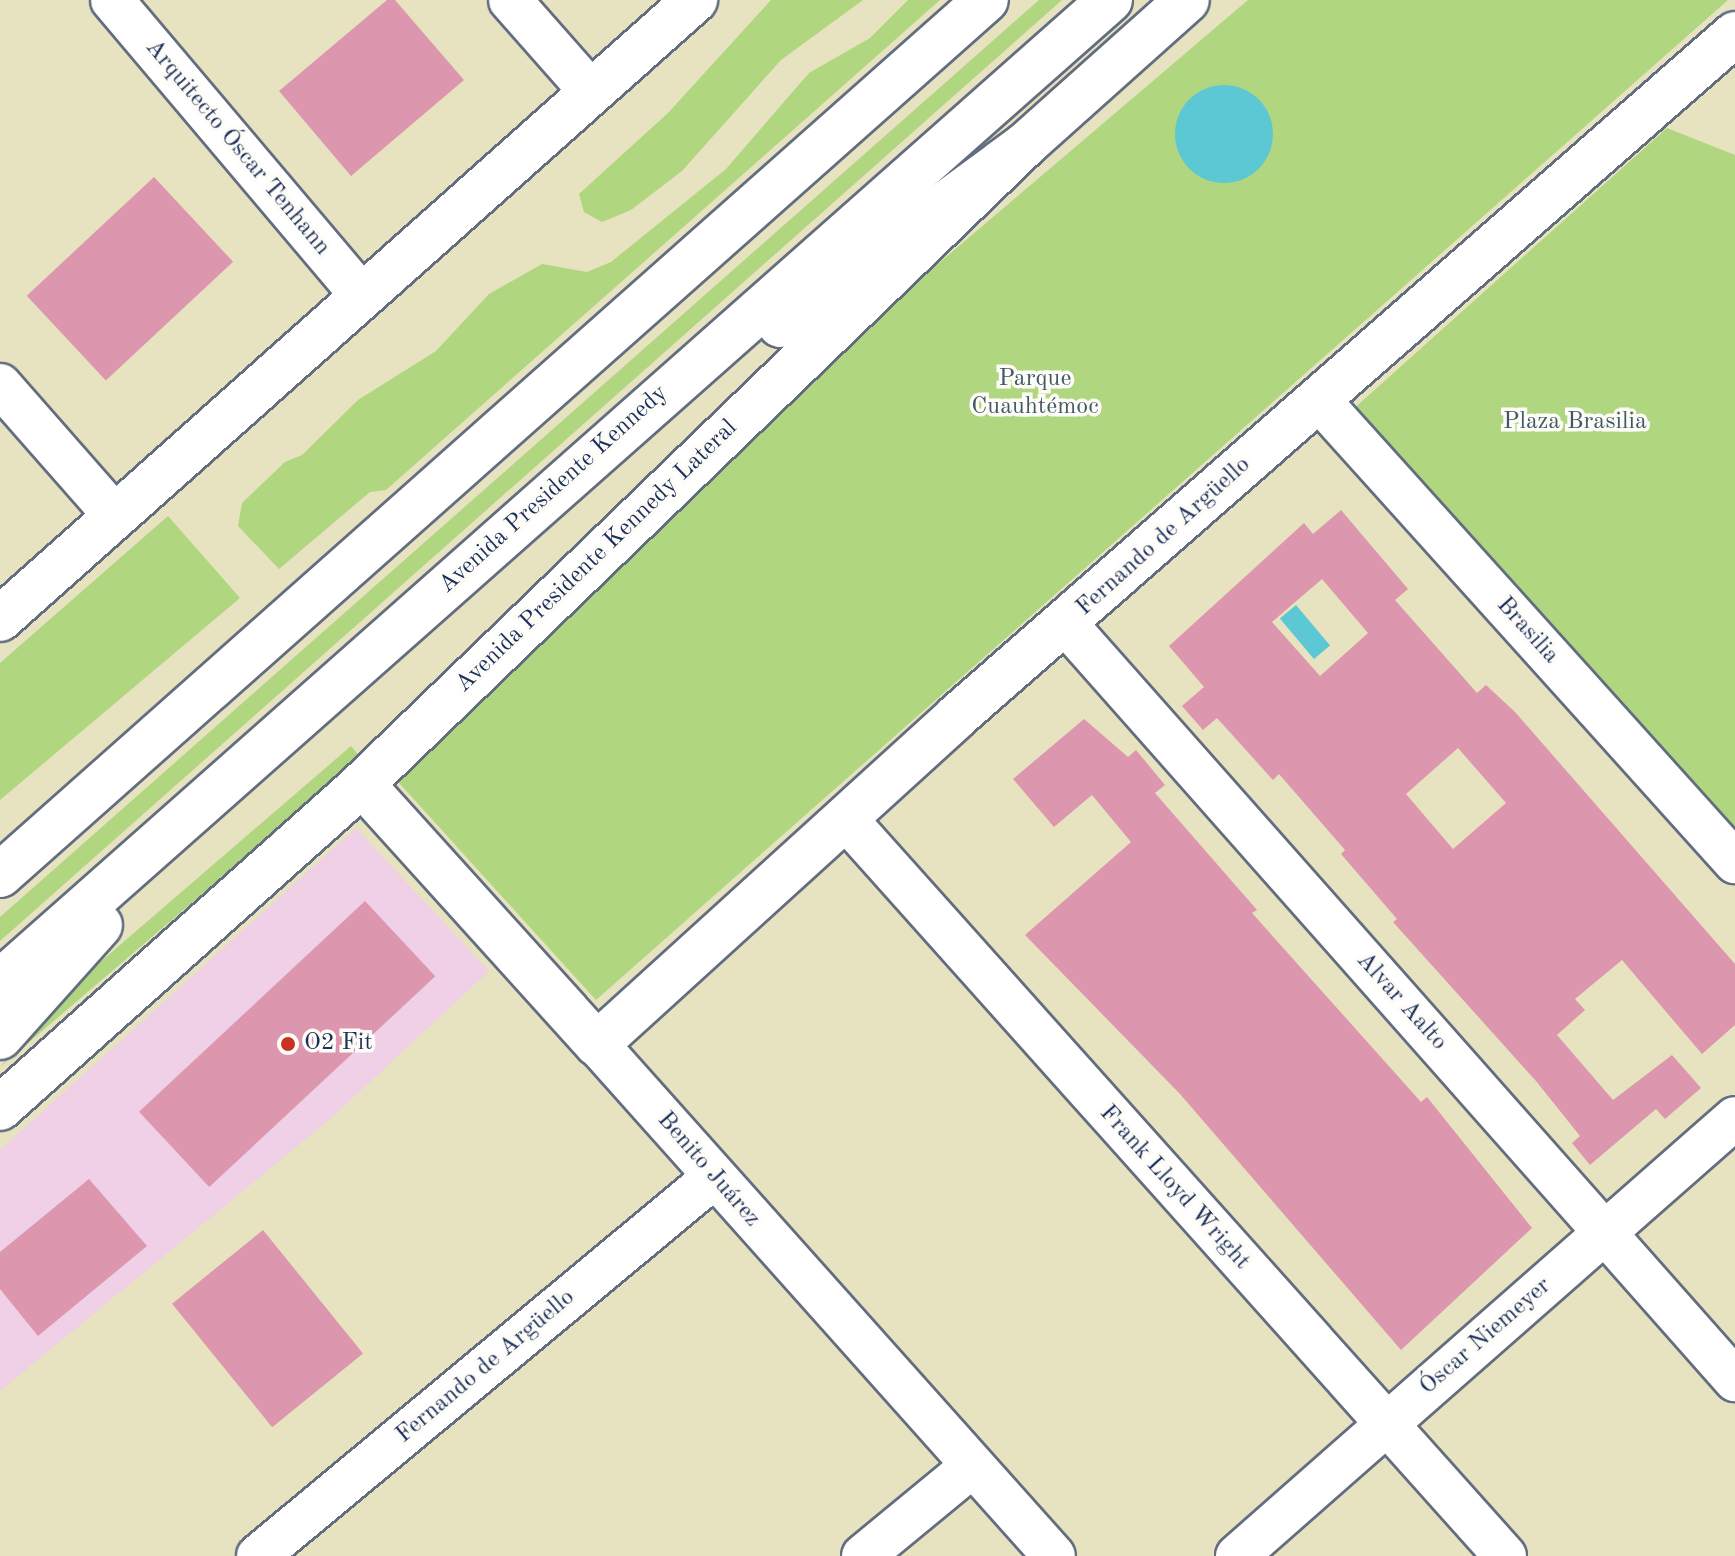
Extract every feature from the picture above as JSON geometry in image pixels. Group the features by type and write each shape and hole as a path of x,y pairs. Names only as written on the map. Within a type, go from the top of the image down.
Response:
{"main road":[{"path":"0,619 695,0"},
{"path":"0,875 986,0"},
{"name":"Avenida Presidente Kennedy","path":"0,982 1110,0"},
{"name":"Avenida Presidente Kennedy Lateral","path":"0,1108 362,784 1025,145 1187,0"},
{"name":"Fernando de Argüello","path":"597,1044 845,818 1735,34"},
{"path":"552,491 1025,145"},
{"path":"0,837 222,679"},
{"path":"0,1037 234,776"},
{"name":"Benito Juárez","path":"362,784 597,1044"}],"street":[{"name":"Arquitecto Óscar Tenhann","path":"112,0 362,296"},
{"path":"510,0 591,92"},
{"path":"0,385 115,516"},
{"name":"Brasilia","path":"1319,400 1735,862"},
{"name":"Alvar Aalto","path":"1066,624 1735,1380"},
{"name":"Frank Lloyd Wright","path":"845,818 1385,1426 1505,1556"},
{"name":"Benito Juárez","path":"597,1044 713,1178 1054,1556"},
{"name":"Óscar Niemeyer","path":"1237,1556 1735,1118"},
{"name":"Fernando de Argüello","path":"258,1556 713,1178"},
{"path":"863,1556 971,1467"}],"shaded area":[{"path":"356,828 489,971 329,1120 0,1391 0,1150"}],"green space":[{"path":"771,0 863,0 781,60 682,171 631,210 602,222 584,212 579,194 668,113"},
{"path":"908,0 940,0 386,490 370,492 279,569 238,526 242,503 285,462 302,455 358,400 436,351 489,294 542,264 587,272 611,262 726,169 809,73 870,38"},
{"path":"1039,0 1062,0 0,941 0,917"},
{"name":"Parque Cuauhtémoc","path":"1248,0 1728,0 596,1000 391,774 919,280"},
{"name":"Plaza Brasilia","path":"1667,128 1735,155 1735,837 1350,412"},
{"path":"168,516 240,598 0,800 0,663"},
{"path":"351,746 361,758 0,1067 62,995"}],"water":[{"path":"1224,85 1251,93 1265,107 1273,134 1265,161 1251,175 1224,183 1197,175 1183,161 1175,134 1183,107 1197,93"},
{"path":"1296,605 1330,646 1314,659 1280,618"}],"building":[{"path":"387,0 395,0 464,80 351,176 279,91"},
{"path":"154,177 233,262 106,381 27,296"},
{"path":"1341,510 1408,589 1395,600 1477,693 1486,685 1515,712 1735,964 1735,1025 1702,1054 1622,960 1575,999 1585,1010 1557,1035 1613,1100 1672,1055 1701,1088 1665,1119 1656,1109 1590,1165 1572,1143 1580,1136 1536,1081 1393,922 1397,919 1341,854 1345,850 1279,774 1273,780 1217,718 1203,730 1182,706 1204,687 1169,646 1304,523 1313,534","holes":["1322,579 1368,633 1320,676 1272,622","1458,748 1506,803 1453,849 1406,794"]},
{"path":"1084,719 1128,757 1136,750 1165,785 1155,793 1257,910 1252,913 1421,1102 1427,1097 1532,1228 1401,1350 1180,1094 1025,935 1131,842 1092,795 1054,827 1013,779"},
{"name":"O2 Fit","path":"365,901 435,976 209,1187 139,1112"},
{"path":"89,1179 147,1246 38,1336 0,1289 0,1252"},
{"path":"263,1230 363,1354 272,1427 172,1304"}],"place":[{"name":"O2 Fit","path":"288,1044"}]}
